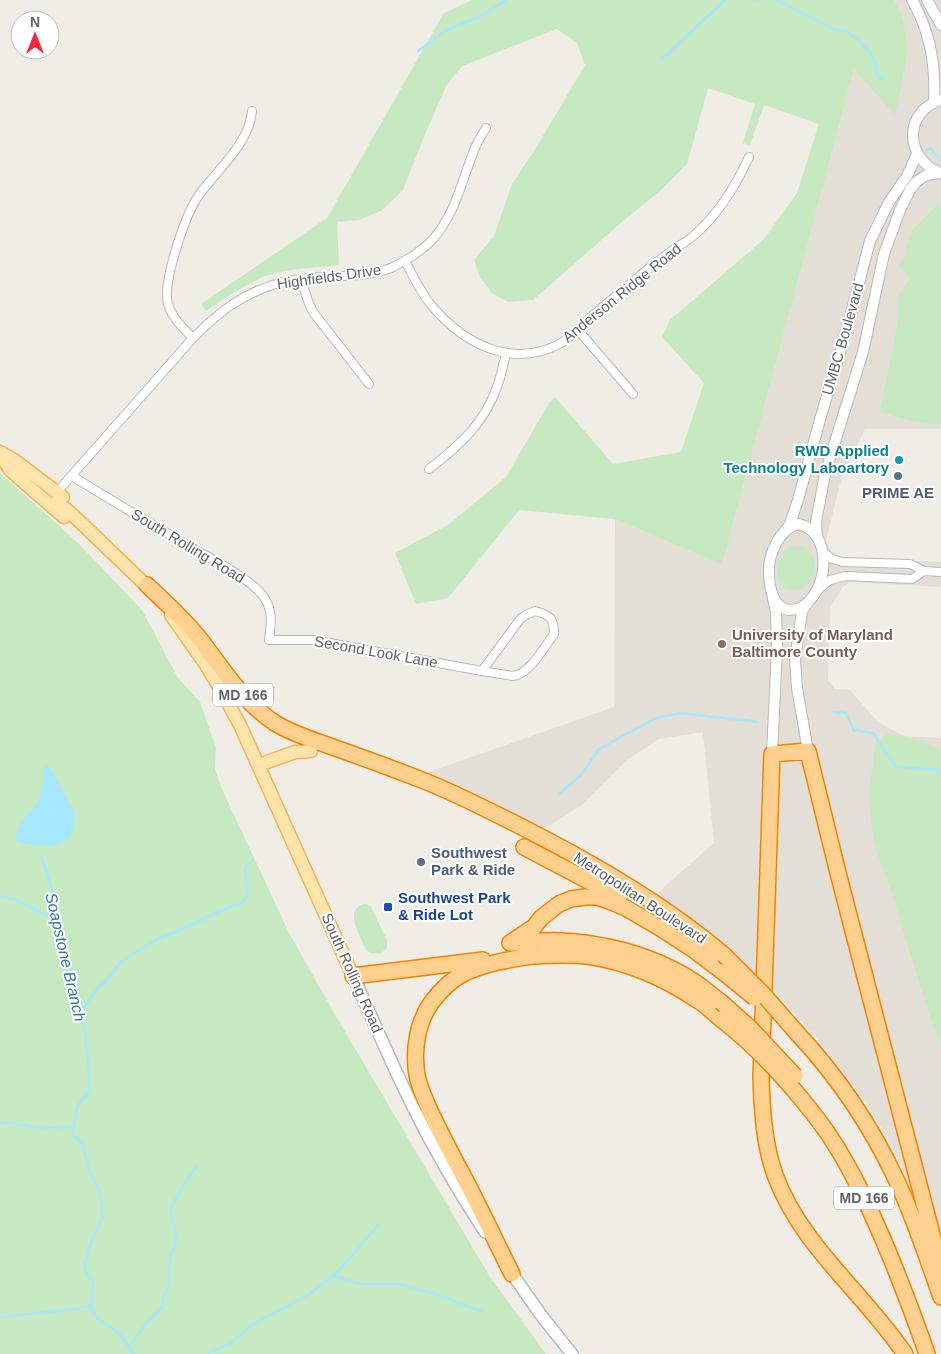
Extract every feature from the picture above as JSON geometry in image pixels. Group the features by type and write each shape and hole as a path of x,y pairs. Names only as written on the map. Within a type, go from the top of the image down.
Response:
{"highway":[{"name":"MD 166","path":"147,585 176,612 199,638 240,692 262,714 294,732 372,762"},
{"path":"311,751 334,753 372,762"},
{"path":"905,1354 871,1309 823,1255 802,1227 788,1204 776,1176 768,1150 763,1117 761,1077 772,754 808,751 941,1269"},
{"name":"Metropolitan Boulevard","path":"372,762 427,782 577,856 668,912 701,936 723,963 764,994 819,1057 861,1114 896,1179 941,1297"},
{"path":"524,847 664,921 698,942 723,963"},
{"path":"723,963 694,950 626,908 597,897 571,899 559,904 534,927 510,943 537,941 586,943 628,952 671,968 687,977 721,1002 750,1028 795,1083"},
{"name":"MD 166","path":"353,976 477,960 531,956 586,956 625,965 658,978 699,1001 746,1039 769,1062 795,1083 860,1189 878,1228 927,1354"},
{"path":"512,1274 441,1135 417,1077 415,1057 419,1028 426,1010 438,994 464,973 478,967 531,956"}],"main road":[{"name":"South Rolling Road","path":"0,454 14,460 57,492 139,568 147,585 166,608 222,690 259,765 396,1071 436,1150 469,1207 512,1274 572,1354"},
{"name":"South Rolling Road","path":"0,454 11,471 96,542 136,580 147,585"},
{"path":"259,765 295,752 311,751"}],"street":[{"path":"912,0 922,21 931,49 938,100 924,109 919,115 913,131 913,144 921,160 940,173"},
{"path":"927,0 941,25"},
{"path":"193,338 172,313 168,304 168,282 183,227 190,211 199,196 241,143 247,132 252,111"},
{"name":"Highfields Drive","path":"57,492 193,338 226,307 245,296 283,282 363,274 392,267 404,261 430,242 442,229 458,196 476,146 486,128"},
{"name":"UMBC Boulevard","path":"785,531 790,524 798,500 870,241 889,202 907,176 917,154"},
{"name":"Anderson Ridge Road","path":"404,261 432,305 447,322 483,346 506,354 530,352 551,347 578,330 654,264 691,238 704,226 725,202 749,157"},
{"name":"UMBC Boulevard","path":"817,536 816,522 825,474 863,352 887,246 900,210 910,190 916,182 926,176 940,173"},
{"path":"300,279 313,312 369,384"},
{"path":"578,330 633,394"},
{"path":"429,469 455,449 480,420 497,388 506,354"},
{"name":"South Rolling Road","path":"72,476 232,571 260,592 266,600 270,611 269,640"},
{"path":"772,754 777,648 776,612 769,585 769,568 777,542 785,531 793,525 806,526 817,536 821,544 823,573 816,592"},
{"path":"823,552 843,562 910,564 924,571 941,572"},
{"path":"808,751 797,688 795,660 802,610 816,592 830,580 846,576 912,579 924,571"},
{"path":"773,598 780,606 787,610 800,608 806,604"},
{"name":"Second Look Lane","path":"269,640 313,640 482,671 518,676 526,671 554,634 552,619 546,614 535,611 521,618 482,671"}],"shaded area":[{"name":"University of Maryland Baltimore County","path":"766,0 941,0 941,429 865,429 841,480 826,541 831,551 840,557 941,562 941,587 850,582 843,587 830,607 828,680 835,689 850,690 878,722 900,734 905,736 941,738 941,1255 888,1139 869,1107 828,1052 769,986 702,928 655,895 714,843 703,732 659,739 628,759 582,805 542,830 426,773 614,707 615,519 722,565 854,68"}],"green space":[{"path":"472,0 894,0 899,11 905,30 906,54 895,115 854,69 722,565 615,519 519,510 448,598 416,604 395,553 448,525 506,477 549,403 555,397 613,464 681,452 704,383 662,337 670,320 764,239 797,193 819,124 764,105 750,145 743,143 755,104 708,88 687,164 659,192 533,300 508,302 492,293 480,277 474,260 494,236 512,184 585,65 577,43 557,29 462,66 446,86 403,190 381,211 359,220 337,222 339,265 272,274 249,284 206,311 201,304 327,218 444,13"},
{"path":"941,203 941,424 933,424 879,412 899,312 896,299 910,279 899,265 906,256 907,245 913,229"},
{"path":"0,473 79,544 142,610 178,678 200,702 216,748 215,769 221,787 289,933 490,1277 546,1354 0,1354"},
{"path":"794,546 805,547 813,556 814,574 810,582 803,588 788,590 781,585 778,577 778,565 781,555 785,550"},
{"path":"889,733 927,743 941,750 941,1046 874,843 869,804 870,782 876,743"},
{"path":"366,904 371,907 387,940 387,947 380,954 367,951 355,924 355,911 359,906"}],"water":[{"path":"45,766 49,767 55,776 75,816 69,839 51,847 22,843 17,841 16,835 20,824 39,799"}],"waterway":[{"path":"418,51 448,29 479,17 506,0"},
{"path":"662,59 725,0"},
{"path":"754,0 759,0"},
{"path":"777,0 836,30 847,31 873,56 877,74 883,81"},
{"path":"922,152 930,148 941,160"},
{"path":"834,712 846,713 854,730 873,733 896,767 938,770 941,773"},
{"path":"560,793 581,775 599,749 656,718 681,713 758,722"},
{"name":"Soapstone Branch","path":"41,856 57,905 60,928 79,997 88,1057 90,1092 77,1107 73,1135 83,1144 88,1167 101,1196 102,1217 91,1243 84,1269 93,1283 92,1310 97,1318 124,1339 133,1354"},
{"path":"81,1011 97,989 109,978 119,964 129,956 160,938 244,902 247,895 245,868 250,863"},
{"path":"0,896 15,900 59,921"},
{"path":"0,1123 13,1123 33,1127 74,1127"},
{"path":"129,1347 147,1322 163,1305 164,1296 169,1286 170,1259 177,1237 171,1207 197,1166"},
{"path":"209,1354 211,1351 230,1344 250,1326 310,1294 343,1266 379,1224"},
{"path":"333,1276 361,1284 399,1284 438,1295 483,1312"},
{"path":"0,1317 92,1306"}],"place":[{"name":"RWD Applied Technology Laboartory","path":"899,460"},
{"name":"PRIME AE","path":"898,476"},
{"name":"University of Maryland Baltimore County","path":"722,644"},
{"name":"Southwest Park & Ride","path":"421,862"},
{"name":"Southwest Park & Ride Lot","path":"388,907"}]}
